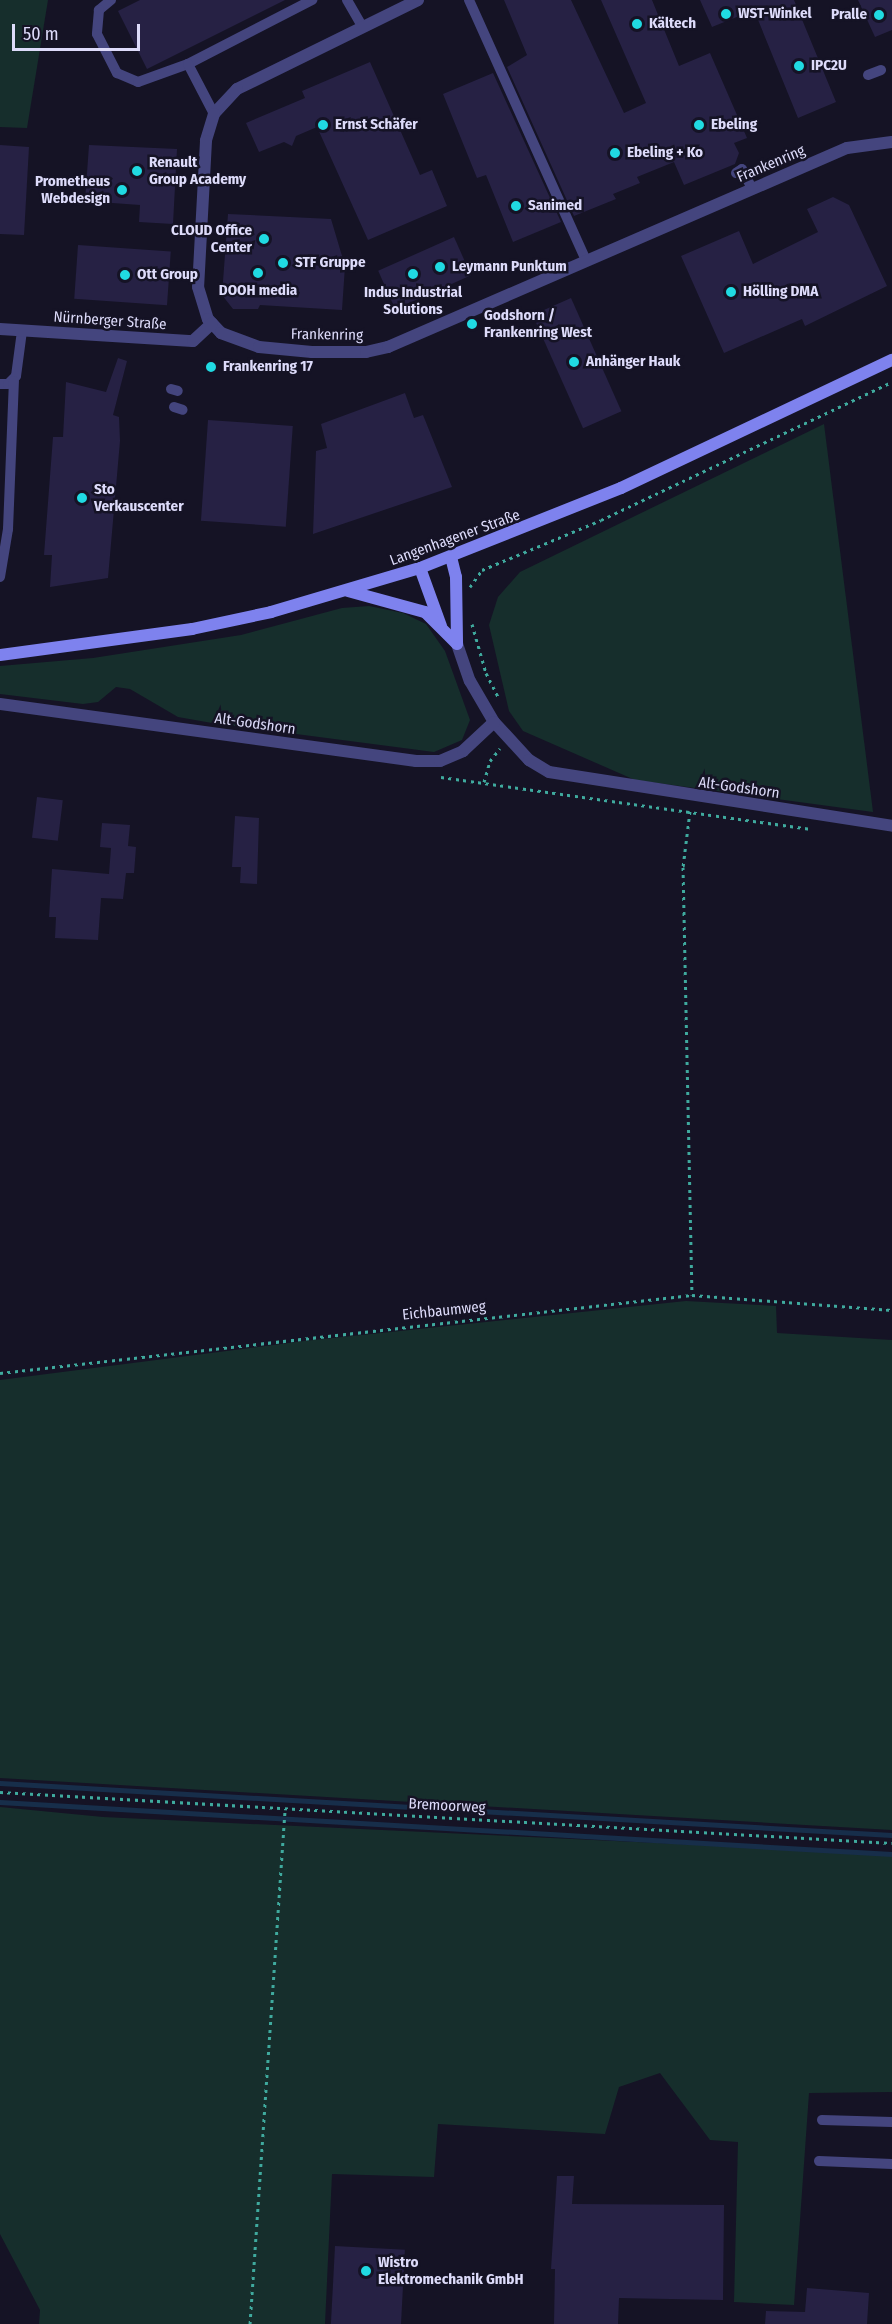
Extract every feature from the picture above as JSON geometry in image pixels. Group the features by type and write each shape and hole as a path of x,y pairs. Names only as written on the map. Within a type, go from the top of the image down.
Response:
{"main road":[{"name":"Langenhagener Straße","path":"0,655 192,629 347,591 420,568 621,488 892,360"},
{"path":"451,556 456,577 457,644"},
{"path":"420,568 442,629"},
{"path":"347,591 425,612 457,644"}],"street":[{"path":"212,323 198,287 206,141 214,114 237,89 418,0"},
{"name":"Frankenring","path":"212,323 221,333 259,347 366,352 400,343 847,148 892,142"},
{"name":"Nürnberger Straße","path":"0,329 193,341 212,323"},
{"name":"Alt-Godshorn","path":"457,644 470,681 494,722 507,739 549,772 692,797 892,826"},
{"name":"Alt-Godshorn","path":"0,704 416,761 440,761 463,751 494,722"}],"lane":[{"path":"111,0 99,10 96,34 117,74 138,82 188,64 312,0"},
{"path":"347,0 362,26"},
{"path":"469,0 586,260"},
{"path":"188,64 214,114"},
{"path":"868,75 881,69"},
{"path":"736,173 742,169 752,189"},
{"path":"0,577 8,529 14,381 22,331"},
{"path":"0,384 14,381"},
{"path":"822,2120 892,2122"},
{"path":"819,2161 892,2164"}],"path":[{"path":"469,589 482,570 601,520 892,382"},
{"path":"471,613 486,673 500,701"},
{"path":"484,782 490,761 507,739"},
{"path":"439,776 813,830"},
{"path":"692,797 683,867 692,1295"},
{"name":"Eichbaumweg","path":"0,1373 692,1295 892,1310"},
{"name":"Bremoorweg","path":"0,1792 892,1843"},
{"path":"250,2324 285,1809"}],"green space":[{"path":"0,0 48,0 27,128 0,127"},
{"path":"824,424 873,812 635,780 523,731 509,711 489,625 498,597 520,572"},
{"path":"369,606 403,613 426,624 445,651 470,720 462,740 434,752 212,723 178,717 130,689 116,687 98,702 83,704 0,694 0,666 93,658 241,635 342,608"},
{"path":"686,1301 776,1306 777,1333 892,1340 892,1830 0,1778 0,1380 304,1341"},
{"path":"0,1807 103,1817 892,1854 892,2092 809,2093 794,2305 734,2302 738,2142 710,2140 660,2073 619,2087 605,2134 438,2124 434,2177 332,2174 325,2324 39,2324 40,2310 0,2234"}],"building":[{"path":"140,0 285,0 147,69 118,11"},
{"path":"504,0 571,0 624,113 646,103 601,0 652,0 679,66 710,53 747,138 734,143 739,153 735,164 684,185 674,162 637,177 640,183 613,194 616,199 574,216 507,67 527,55"},
{"name":"IPC2U","path":"700,0 794,0 836,102 798,118 754,10 712,27"},
{"name":"Pralle","path":"858,0 892,0 892,30 875,37"},
{"name":"Ernst Schäfer","path":"370,62 420,175 432,170 447,206 368,240 317,127 296,136 292,146 284,142 259,152 246,123 305,98 302,91"},
{"path":"493,73 561,222 513,242 486,175 477,178 443,94"},
{"path":"0,145 29,147 24,235 0,234"},
{"path":"89,145 177,149 173,224 139,222 140,205 85,201"},
{"path":"833,197 849,205 887,286 805,326 802,319 724,353 681,256 739,231 753,264 818,232 807,209"},
{"path":"228,214 331,219 345,266 342,310 260,305 258,309 233,309 222,295"},
{"path":"454,237 471,275 395,309 378,271"},
{"name":"Ott Group","path":"78,245 171,251 167,305 74,299"},
{"path":"571,298 621,411 583,428 533,315"},
{"name":"Sto Verkauscenter","path":"118,358 127,361 113,415 119,417 120,441 108,578 50,587 52,555 44,555 53,437 63,437 66,382 106,392"},
{"path":"405,393 414,418 423,415 452,487 313,534 316,451 327,448 321,424"},
{"path":"208,420 293,426 286,527 201,521"},
{"path":"37,797 63,800 58,841 32,838"},
{"path":"235,816 259,818 257,884 240,883 241,867 232,867"},
{"path":"102,823 130,825 128,846 136,847 134,873 126,873 123,899 101,898 98,940 55,938 56,917 49,917 52,869 109,874 111,848 100,847"},
{"path":"557,2176 574,2176 572,2204 724,2205 723,2300 619,2298 618,2324 554,2324 555,2269 551,2269"},
{"path":"335,2246 405,2250 401,2324 331,2324"},
{"path":"807,2288 869,2293 867,2324 765,2324 766,2311 805,2312"}],"waterway":[{"path":"0,1783 892,1835"},
{"path":"0,1802 892,1854"}],"place":[{"name":"WST-Winkel","path":"726,14"},
{"name":"Pralle","path":"879,15"},
{"name":"Kältech","path":"637,24"},
{"name":"IPC2U","path":"799,66"},
{"name":"Ernst Schäfer","path":"323,125"},
{"name":"Ebeling","path":"699,125"},
{"name":"Ebeling + Ko","path":"615,153"},
{"name":"Renault Group Academy","path":"137,171"},
{"name":"Prometheus Webdesign","path":"122,190"},
{"name":"Sanimed","path":"516,206"},
{"name":"CLOUD Office Center","path":"264,239"},
{"name":"STF Gruppe","path":"283,263"},
{"name":"Leymann Punktum","path":"440,267"},
{"name":"DOOH media","path":"258,273"},
{"name":"Indus Industrial Solutions","path":"413,274"},
{"name":"Ott Group","path":"125,275"},
{"name":"Hölling DMA","path":"731,292"},
{"name":"Godshorn / Frankenring West","path":"472,324"},
{"name":"Anhänger Hauk","path":"574,362"},
{"name":"Frankenring 17","path":"211,367"},
{"name":"Sto Verkauscenter","path":"82,498"},
{"name":"Wistro Elektromechanik GmbH","path":"366,2271"}]}
